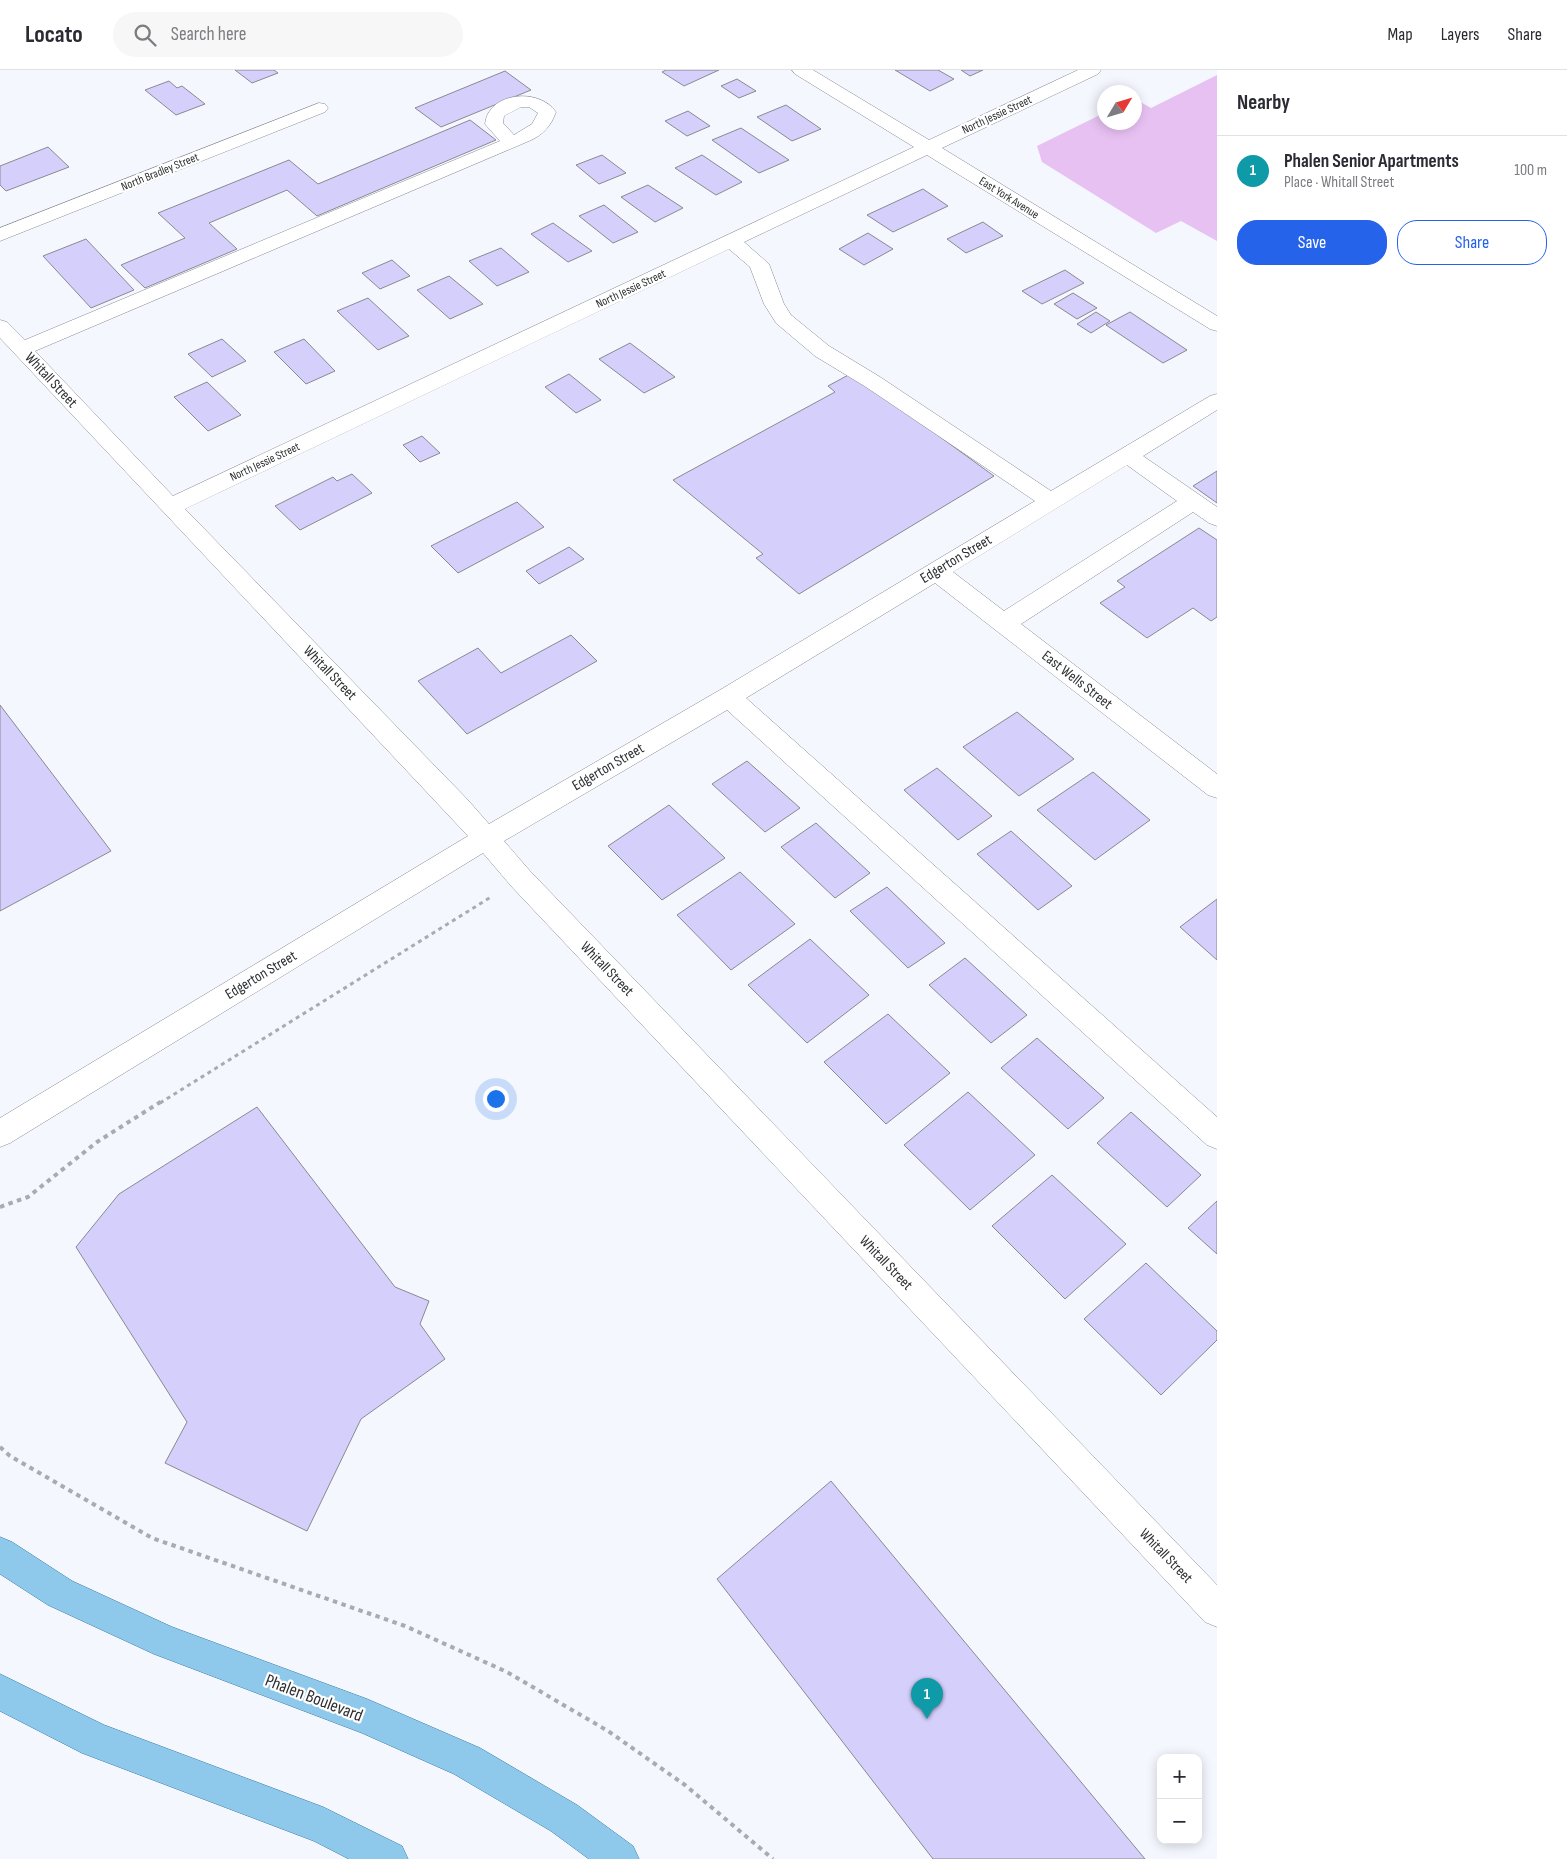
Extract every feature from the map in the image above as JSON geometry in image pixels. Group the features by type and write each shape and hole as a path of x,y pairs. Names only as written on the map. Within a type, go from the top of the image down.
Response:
{"main road":[{"name":"Phalen Boulevard","path":"0,1554 60,1593 166,1642 366,1717 467,1760 564,1818 620,1859"},
{"path":"0,1692 95,1740 323,1826 389,1859"}],"street":[{"name":"East York Avenue","path":"802,70 1217,325"},
{"name":"North Jessie Street","path":"170,507 1092,70"},
{"name":"North Bradley Street","path":"0,235 319,108"},
{"path":"22,349 511,143"},
{"path":"731,241 758,264 774,304 783,319 822,351 873,382 1051,502"},
{"name":"Whitall Street","path":"0,326 170,507 451,799 521,879 1217,1610"},
{"name":"Edgerton Street","path":"0,1134 485,838 730,697 1217,401"},
{"path":"1127,455 1217,518"},
{"path":"1004,623 1193,501"},
{"name":"East Wells Street","path":"936,571 1217,788"},
{"path":"730,697 1217,1136"}],"path":[{"path":"0,1207 28,1197 97,1142 521,879"},
{"path":"0,1447 10,1456 152,1538 405,1626 507,1672 608,1731 678,1780 773,1859"}],"shaded area":[{"path":"1217,75 1217,241 1181,221 1156,233 1042,162 1037,146 1097,116 1097,130 1142,130 1142,103 1151,108"}],"building":[{"path":"235,70 274,70 278,73 252,83"},
{"path":"666,70 719,70 684,86 662,72"},
{"path":"895,70 938,70 954,79 930,91"},
{"path":"961,70 983,70 970,76"},
{"path":"505,71 531,90 441,127 415,108"},
{"path":"737,79 756,91 739,98 721,86"},
{"path":"169,81 177,88 182,86 205,104 176,115 145,90"},
{"path":"786,105 821,129 792,141 757,117"},
{"path":"688,111 710,126 687,136 665,121"},
{"path":"470,120 496,140 317,216 287,190 209,223 237,249 145,288 121,265 185,238 158,213 289,160 318,184"},
{"path":"741,128 789,160 759,173 712,140"},
{"path":"48,147 69,167 6,191 0,185 0,166"},
{"path":"602,155 626,173 599,184 576,165"},
{"path":"702,155 742,182 716,195 675,168"},
{"path":"648,185 683,208 655,222 621,197"},
{"path":"923,189 948,206 893,232 867,215"},
{"path":"604,205 638,232 613,243 579,216"},
{"path":"983,222 1003,236 966,253 947,239"},
{"path":"553,223 592,251 568,262 531,234"},
{"path":"868,233 893,249 864,265 839,249"},
{"path":"86,239 134,290 91,308 43,256"},
{"path":"501,248 529,272 497,286 469,261"},
{"path":"392,260 410,276 380,289 362,273"},
{"path":"1065,270 1084,283 1042,304 1022,291"},
{"path":"449,276 483,304 450,319 417,290"},
{"path":"1073,293 1097,308 1077,319 1054,304"},
{"path":"368,298 409,336 378,350 337,311"},
{"path":"1096,312 1110,321 1091,333 1077,324"},
{"path":"1130,312 1187,350 1163,363 1106,325"},
{"path":"222,339 246,361 212,377 188,354"},
{"path":"304,339 335,371 306,384 274,352"},
{"path":"630,343 675,377 644,393 599,359"},
{"path":"852,373 994,476 799,594 756,558 763,554 673,480 835,392 828,386"},
{"path":"569,374 601,400 576,413 545,387"},
{"path":"207,382 241,415 208,431 174,397"},
{"path":"422,436 440,453 420,462 403,445"},
{"path":"1217,471 1217,503 1193,486"},
{"path":"352,474 372,493 300,530 275,506 333,477 337,481"},
{"path":"517,502 544,527 458,573 431,546"},
{"path":"1199,528 1217,540 1217,617 1211,621 1193,608 1147,638 1100,603 1125,587 1117,581"},
{"path":"569,547 584,559 539,584 526,571"},
{"path":"571,635 597,661 467,734 418,681 478,648 501,673"},
{"path":"0,705 111,851 0,911"},
{"path":"1017,712 1074,759 1019,796 963,747"},
{"path":"747,761 800,808 765,832 712,784"},
{"path":"937,768 992,816 958,840 904,790"},
{"path":"1093,772 1150,820 1095,860 1037,810"},
{"path":"669,805 725,858 662,900 608,846"},
{"path":"816,823 870,873 835,898 781,847"},
{"path":"1011,831 1072,886 1038,910 977,854"},
{"path":"740,872 795,924 731,970 677,915"},
{"path":"887,887 945,943 908,968 850,911"},
{"path":"1217,899 1217,960 1180,927"},
{"path":"810,939 869,995 807,1043 748,985"},
{"path":"965,958 1027,1015 991,1043 929,985"},
{"path":"888,1014 950,1073 886,1124 824,1062"},
{"path":"1037,1038 1104,1098 1068,1129 1001,1068"},
{"path":"968,1092 1035,1155 970,1210 904,1145"},
{"path":"257,1107 395,1287 429,1301 420,1324 445,1359 361,1419 307,1531 165,1463 187,1422 76,1247 119,1194"},
{"path":"1131,1112 1201,1175 1167,1207 1097,1143"},
{"path":"1052,1175 1126,1244 1065,1299 992,1226"},
{"path":"1217,1201 1217,1254 1188,1228"},
{"path":"1146,1263 1217,1331 1217,1340 1161,1395 1084,1319"},
{"path":"831,1481 1145,1859 933,1859 717,1579"}],"place":[{"name":"Phalen Senior Apartments","path":"927,1719"}]}
